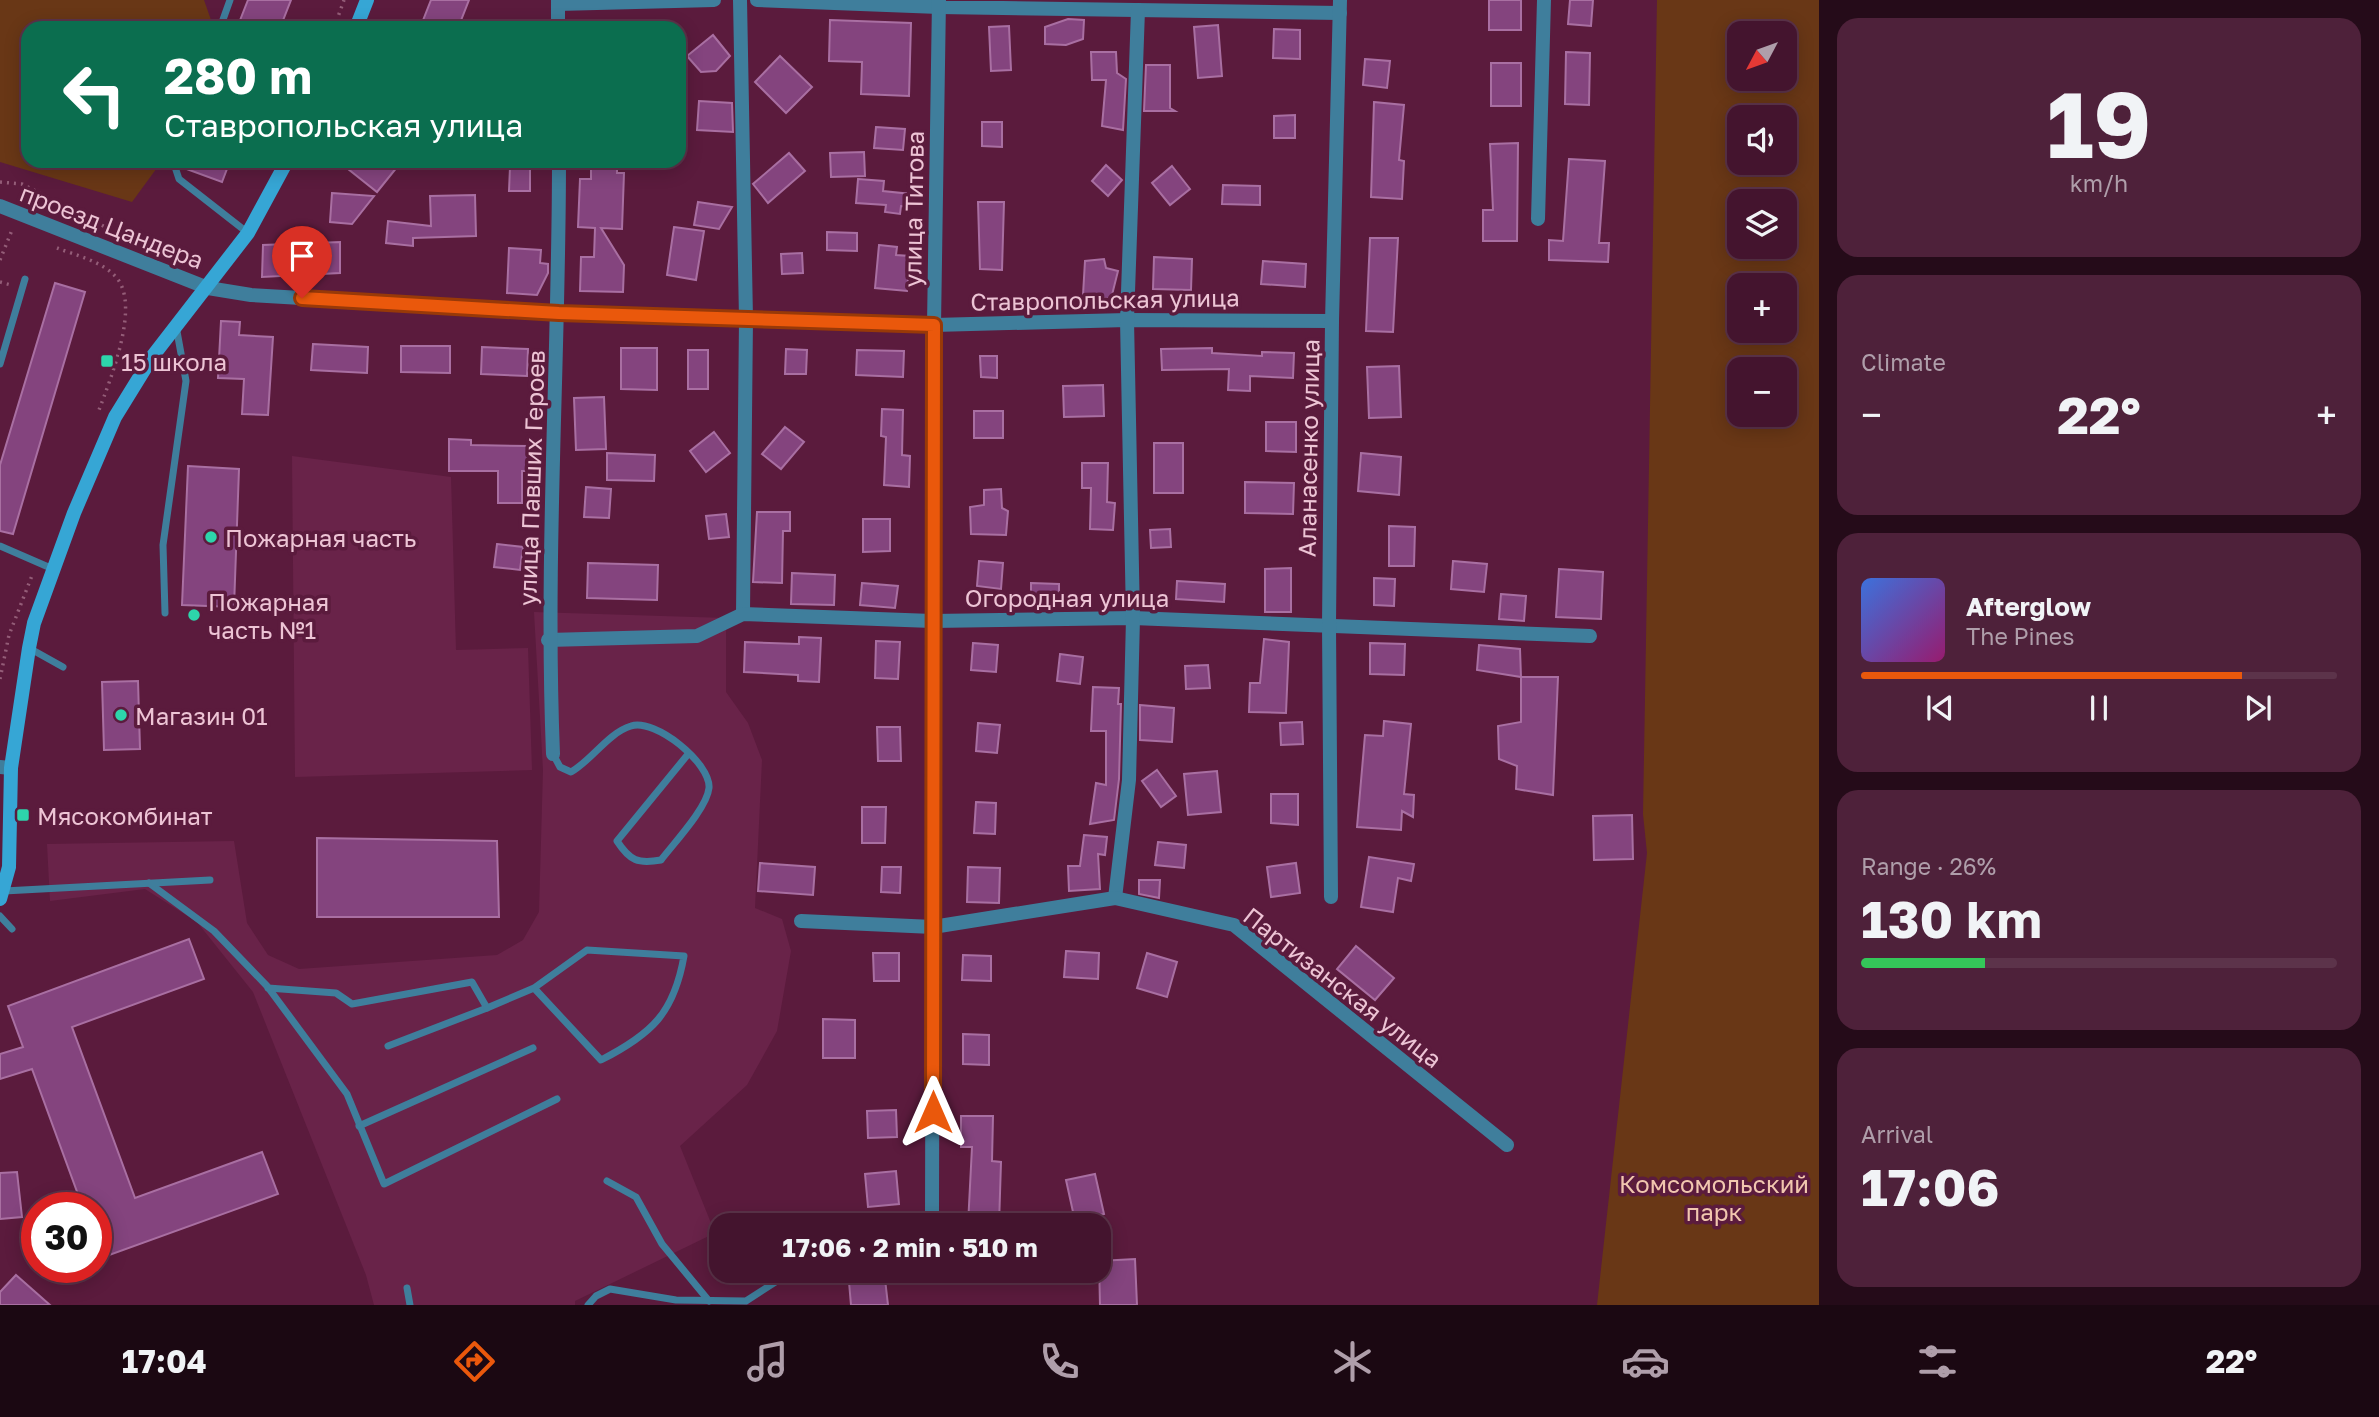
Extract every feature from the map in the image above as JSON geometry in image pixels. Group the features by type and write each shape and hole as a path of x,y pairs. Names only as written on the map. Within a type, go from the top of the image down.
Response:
{"main road":[{"path":"358,21 365,1"},
{"path":"2,895 9,867 6,768 29,648 54,569 115,417 152,357 248,233 283,168"}],"street":[{"path":"558,21 558,2 714,0"},
{"path":"740,0 747,319 743,614"},
{"path":"757,0 1138,10 1340,7"},
{"path":"1538,219 1544,0"},
{"name":"улица Титова","path":"927,1213 933,927 932,621 939,4"},
{"name":"Аланасенко улица","path":"1331,897 1329,625 1332,321 1340,7"},
{"path":"1115,898 1129,780 1133,618 1127,320 1138,10"},
{"name":"улица Павших Героев","path":"553,754 548,640 559,313 558,168"},
{"name":"проезд Цандера","path":"0,206 208,288"},
{"name":"Ставропольская улица","path":"208,288 251,295 559,313 934,325 1127,320 1332,321"},
{"name":"Огородная улица","path":"548,640 697,636 743,614 932,621 1133,618 1590,636"},
{"name":"Партизанская улица","path":"801,921 933,927 1115,898 1234,925 1507,1145"}],"lane":[{"path":"222,21 230,0"},
{"path":"175,168 179,179 248,233"},
{"path":"0,364 25,279"},
{"path":"165,613 163,545 186,381 176,325"},
{"path":"0,546 54,569"},
{"path":"29,648 63,667"},
{"path":"553,754 560,767 571,772 587,763 619,731 633,725 650,726 672,738 689,753 702,768 709,785 706,800 661,860 642,864 627,856 617,841 689,753"},
{"path":"2,895 210,880"},
{"path":"149,883 214,931 268,988 347,1094 384,1184 557,1099"},
{"path":"0,916 12,929"},
{"path":"388,1046 534,988 587,950 684,956 679,983 668,1009 648,1032 601,1060 534,988"},
{"path":"268,988 336,993 352,1004 472,982 487,1008"},
{"path":"359,1126 533,1048"},
{"path":"607,1181 636,1197 662,1244 709,1301"},
{"path":"588,1305 596,1296 610,1289 676,1300 746,1301 774,1283"},
{"path":"407,1288 410,1305"}],"path":[{"path":"336,21 344,0"},
{"path":"0,182 22,184 119,235"},
{"path":"0,224 24,234"},
{"path":"0,260 12,230"},
{"path":"46,244 104,267 117,278 125,299 122,336 115,369 95,421"},
{"path":"0,679 9,635 37,562"}],"shaded area":[{"path":"292,456 451,477 456,650 528,648 532,770 295,777"},
{"path":"534,612 726,618 726,692 748,723 762,760 755,908 782,919 791,951 777,1031 747,1085 680,1146 709,1218 709,1236 575,1301 575,1305 374,1305 366,1275 253,992 197,922 145,889 50,901 47,844 234,841 247,923 268,955 299,969 497,955 523,940 539,912 543,770"}],"green space":[{"path":"0,0 204,0 211,21 21,21 21,168 157,168 132,202 0,162"},
{"name":"Комсомольский парк","path":"1657,0 1819,0 1819,1305 1597,1305 1647,853 1643,814"}],"building":[{"path":"248,0 291,0 283,21 240,21"},
{"path":"431,0 469,0 461,21 423,21"},
{"path":"1489,0 1521,0 1521,30 1489,30"},
{"path":"1570,0 1593,0 1591,26 1568,24"},
{"path":"1068,19 1084,20 1083,39 1066,45 1045,44 1045,27"},
{"path":"830,20 911,23 909,96 861,94 862,62 829,61"},
{"path":"1218,25 1222,76 1198,78 1194,27"},
{"path":"1009,26 1011,70 991,71 989,27"},
{"path":"1274,29 1300,30 1300,59 1273,58"},
{"path":"713,35 730,56 716,71 701,72 687,56"},
{"path":"1091,52 1116,52 1117,73 1126,79 1123,130 1102,126 1106,80 1092,80"},
{"path":"1566,52 1590,53 1589,105 1565,104"},
{"path":"780,56 812,87 786,113 755,82"},
{"path":"1365,59 1390,61 1387,88 1363,85"},
{"path":"1491,63 1521,63 1521,106 1491,106"},
{"path":"1146,65 1170,65 1170,108 1175,111 1144,111"},
{"path":"699,101 732,103 733,132 697,130"},
{"path":"1374,102 1404,105 1399,160 1404,161 1402,199 1371,197"},
{"path":"1295,115 1295,138 1274,138 1274,116"},
{"path":"982,122 1002,122 1002,147 982,146"},
{"path":"876,127 905,129 903,150 874,148"},
{"path":"1518,143 1517,241 1483,241 1483,210 1493,210 1490,144"},
{"path":"864,152 865,176 831,177 830,153"},
{"path":"789,153 805,171 768,203 753,184"},
{"path":"1569,159 1605,161 1599,243 1609,243 1608,262 1549,260 1549,240 1563,241"},
{"path":"1106,165 1122,180 1108,196 1092,181"},
{"path":"1172,166 1190,189 1170,205 1152,183"},
{"path":"184,168 227,168 222,182"},
{"path":"347,168 396,168 377,192"},
{"path":"510,168 530,168 530,191 509,191"},
{"path":"591,168 617,168 617,173 624,173 622,229 601,228 624,265 623,292 580,291 581,257 594,257 595,228 578,227 580,179 591,179"},
{"path":"858,179 884,181 883,191 921,195 920,207 901,206 900,214 885,212 886,205 856,203"},
{"path":"1223,185 1260,186 1260,205 1222,204"},
{"path":"332,193 374,196 352,224 330,222"},
{"path":"475,195 476,236 413,238 413,246 386,243 388,221 431,226 430,196"},
{"path":"698,202 732,207 719,229 694,225"},
{"path":"978,202 1004,202 1002,270 980,269"},
{"path":"674,227 704,231 696,280 667,275"},
{"path":"827,232 857,233 857,251 827,250"},
{"path":"1370,238 1398,238 1393,332 1366,331"},
{"path":"340,242 340,273 262,277 263,245"},
{"path":"879,245 897,247 896,255 910,256 907,291 875,288"},
{"path":"509,248 541,250 540,263 548,264 548,273 537,295 507,293"},
{"path":"802,253 803,273 782,274 781,254"},
{"path":"1154,257 1192,259 1191,290 1153,289"},
{"path":"1104,259 1106,268 1118,271 1111,299 1083,295 1085,261"},
{"path":"1263,261 1306,264 1305,287 1261,284"},
{"path":"55,283 85,292 13,534 0,531 0,465"},
{"path":"221,321 240,322 239,335 273,337 268,415 242,414 244,379 218,378"},
{"path":"313,344 368,347 367,373 311,370"},
{"path":"401,346 450,346 450,373 401,372"},
{"path":"482,347 528,349 527,376 481,374"},
{"path":"621,348 657,348 657,390 621,389"},
{"path":"1212,348 1212,353 1262,356 1262,352 1294,353 1293,378 1250,376 1250,391 1228,390 1229,369 1162,370 1161,349"},
{"path":"786,349 807,350 806,374 785,374"},
{"path":"688,350 708,350 708,389 688,389"},
{"path":"857,350 904,351 903,377 856,375"},
{"path":"980,356 997,356 997,378 981,377"},
{"path":"1399,366 1401,417 1369,418 1367,367"},
{"path":"1103,385 1104,416 1064,417 1063,386"},
{"path":"604,397 606,449 576,450 574,398"},
{"path":"882,409 903,410 902,455 910,456 909,487 884,485 886,437 881,436"},
{"path":"974,411 1003,411 1003,438 974,438"},
{"path":"1266,422 1296,422 1296,452 1266,451"},
{"path":"785,427 804,442 781,469 762,454"},
{"path":"714,432 730,453 706,472 690,451"},
{"path":"449,439 471,440 471,445 528,446 528,471 522,471 522,503 498,503 498,471 449,471"},
{"path":"1154,443 1183,443 1183,493 1154,493"},
{"path":"607,453 655,455 654,481 607,480"},
{"path":"1361,453 1401,457 1399,495 1358,491"},
{"path":"1082,463 1108,463 1107,502 1115,503 1113,530 1090,529 1091,488 1082,488"},
{"name":"Пожарная часть","path":"188,466 239,469 234,607 182,605"},
{"path":"1245,482 1294,483 1293,514 1245,513"},
{"path":"586,487 611,489 609,518 584,517"},
{"path":"1001,489 1002,508 1008,511 1006,535 971,534 970,507 984,505 984,490"},
{"path":"757,512 790,512 790,531 783,531 782,583 753,582"},
{"path":"726,514 729,537 709,539 706,516"},
{"path":"863,519 890,519 890,551 863,552"},
{"path":"1389,526 1415,527 1414,566 1389,566"},
{"path":"1170,529 1171,547 1151,548 1150,530"},
{"path":"497,544 523,547 520,570 494,567"},
{"path":"979,561 1003,563 1001,589 977,586"},
{"path":"1453,561 1487,564 1484,592 1451,589"},
{"path":"588,563 658,565 657,600 587,598"},
{"path":"1291,568 1291,612 1265,612 1265,569"},
{"path":"1559,569 1603,572 1601,619 1556,617"},
{"path":"792,573 835,575 834,605 791,604"},
{"path":"1374,578 1395,579 1394,606 1374,605"},
{"path":"1177,581 1225,584 1224,602 1176,599"},
{"path":"862,583 898,586 895,608 860,605"},
{"path":"1031,583 1059,584 1059,607 1031,606"},
{"path":"1501,594 1526,596 1524,621 1499,619"},
{"path":"799,637 821,638 819,682 798,681 798,675 744,672 745,642 799,644"},
{"path":"1264,639 1289,642 1286,713 1249,712 1250,683 1260,683"},
{"path":"876,641 900,642 898,679 875,678"},
{"path":"973,643 998,645 996,672 971,670"},
{"path":"1370,643 1405,644 1404,675 1370,674"},
{"path":"1479,645 1520,649 1521,677 1477,670"},
{"path":"1060,654 1083,657 1080,684 1057,681"},
{"path":"1208,665 1210,688 1186,689 1185,666"},
{"path":"1521,677 1558,677 1553,795 1516,789 1517,766 1499,759 1498,726 1521,722"},
{"name":"Магазин 01","path":"138,681 140,749 104,750 102,682"},
{"path":"1093,687 1119,688 1118,704 1121,704 1119,779 1114,820 1090,824 1096,783 1106,785 1106,731 1091,731"},
{"path":"1140,705 1174,708 1172,742 1140,740"},
{"path":"1384,721 1411,724 1404,794 1414,795 1413,817 1402,811 1401,830 1357,827 1365,735 1383,736"},
{"path":"1302,722 1303,744 1281,745 1280,723"},
{"path":"978,723 1000,725 997,753 976,751"},
{"path":"877,727 900,727 901,761 878,761"},
{"path":"1157,770 1176,796 1161,807 1142,781"},
{"path":"1217,771 1221,812 1188,815 1184,774"},
{"path":"1271,794 1298,794 1298,825 1271,823"},
{"path":"976,802 996,803 995,834 974,833"},
{"path":"862,807 886,807 885,843 862,843"},
{"path":"1632,815 1633,859 1594,860 1593,816"},
{"path":"1084,835 1107,837 1105,855 1098,854 1100,889 1069,891 1068,866 1080,866"},
{"path":"317,838 497,841 499,917 317,917"},
{"path":"1158,842 1186,845 1184,868 1155,865"},
{"path":"1369,857 1414,864 1411,881 1398,878 1393,912 1361,907"},
{"path":"760,863 815,867 813,895 758,891"},
{"path":"1296,863 1300,893 1271,897 1267,867"},
{"path":"882,867 901,867 900,893 881,892"},
{"path":"968,867 1000,868 999,903 967,902"},
{"path":"1139,880 1160,880 1159,898 1139,894"},
{"path":"189,939 204,979 72,1027 135,1198 262,1152 278,1194 112,1254 112,1192 77,1192 32,1069 0,1079 0,1054 23,1047 8,1006"},
{"path":"1356,946 1394,978 1375,1000 1337,969"},
{"path":"1066,951 1099,953 1098,979 1064,977"},
{"path":"873,953 899,953 899,981 874,981"},
{"path":"1147,953 1177,962 1167,997 1137,988"},
{"path":"963,955 991,956 991,981 962,980"},
{"path":"823,1019 855,1020 855,1058 823,1058"},
{"path":"963,1034 989,1035 989,1065 963,1064"},
{"path":"896,1110 897,1137 868,1138 867,1111"},
{"path":"961,1116 993,1116 992,1161 1001,1162 999,1213 969,1213 972,1147 961,1147"},
{"path":"896,1171 899,1204 868,1207 865,1174"},
{"path":"17,1172 21,1217 0,1219 0,1173"},
{"path":"1095,1174 1104,1213 1073,1213 1066,1180"},
{"path":"1135,1259 1137,1305 1100,1305 1100,1283 1111,1283 1111,1260"},
{"path":"16,1275 21,1283 25,1283 50,1305 0,1305 0,1292"},
{"path":"849,1283 885,1283 888,1305 851,1305"}],"place":[{"name":"15 школа","path":"107,361"},
{"name":"Пожарная часть","path":"211,537"},
{"name":"Пожарная часть №1","path":"194,615"},
{"name":"Магазин 01","path":"121,715"},
{"name":"Мясокомбинат","path":"23,815"}],"route":[{"path":"302,298 559,313 934,325 933,1112"}]}
